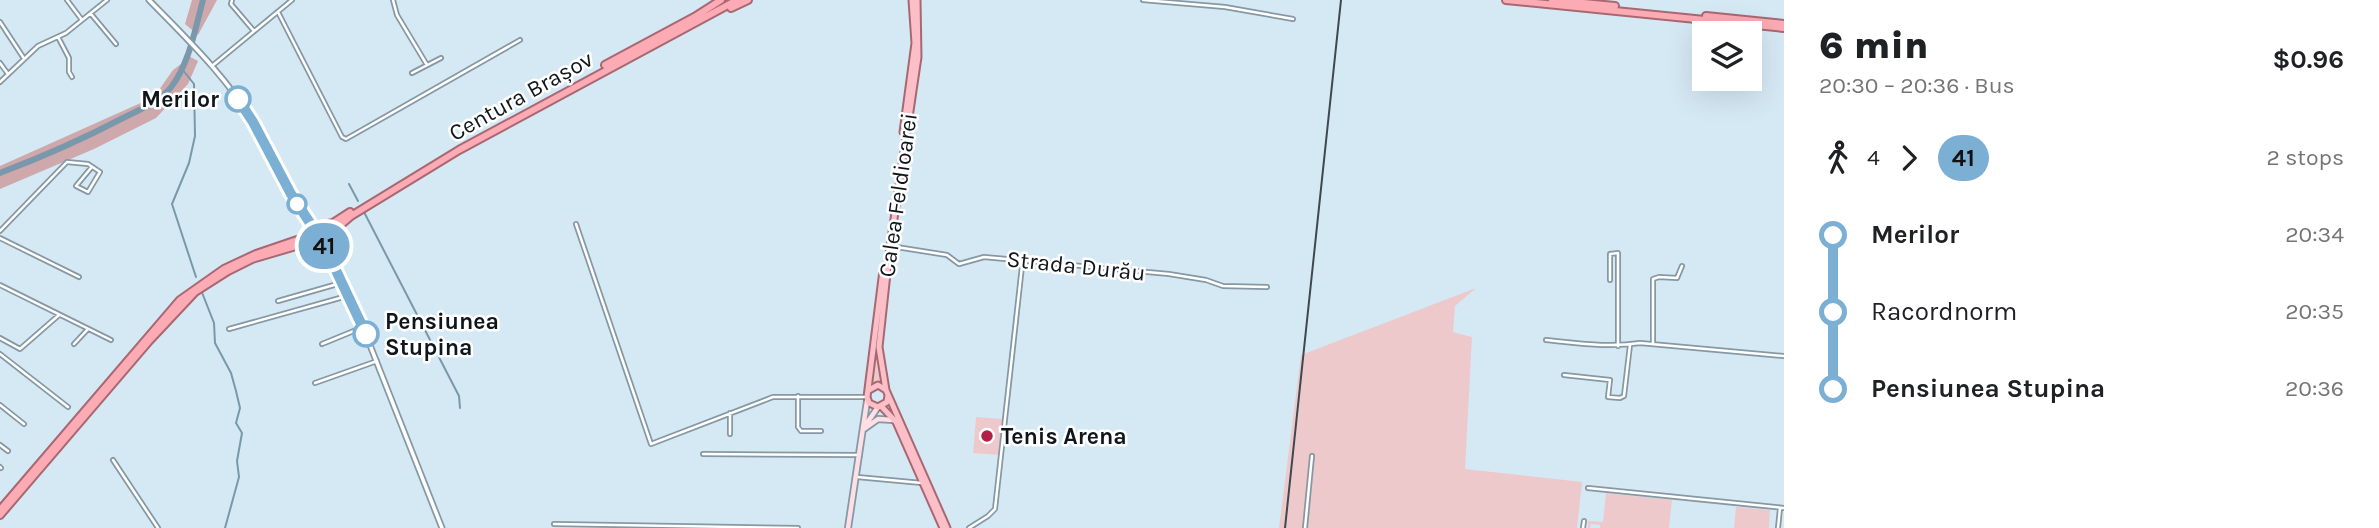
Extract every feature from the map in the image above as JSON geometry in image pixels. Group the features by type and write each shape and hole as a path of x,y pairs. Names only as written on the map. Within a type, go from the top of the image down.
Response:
{"highway":[{"path":"686,24 721,0"},
{"name":"Centura Brașov","path":"324,245 330,234 351,216 459,150 728,0"},
{"name":"Centura Brașov","path":"312,226 338,220 492,126 737,0"},
{"path":"686,24 748,0"},
{"path":"1506,0 1784,26"},
{"path":"1552,0 1784,26"},
{"path":"324,225 330,234"},
{"path":"0,510 180,300 224,268 308,235 312,226"},
{"path":"308,235 311,242 317,246 324,245"},
{"path":"0,515 160,327 195,292 253,259 311,242"}],"main road":[{"name":"Calea Feldioarei","path":"863,429 888,399 881,360 880,334 918,57 914,0"},
{"name":"Calea Feldioarei","path":"848,528 914,57 914,0"},
{"path":"945,528 899,423 879,407 872,405 868,396 878,385 887,391 899,423 922,483 945,528"},
{"path":"863,429 878,419 886,418 899,423"}],"street":[{"path":"67,0 82,20"},
{"path":"0,82 38,46 58,37 107,0"},
{"path":"149,0 212,66 253,122 291,194 312,226"},
{"path":"232,0 231,4 254,31"},
{"path":"212,66 292,0"},
{"path":"393,0 397,15 427,65"},
{"path":"1143,0 1225,8 1293,19"},
{"path":"278,12 342,137 346,139 520,40"},
{"path":"90,13 116,44"},
{"path":"0,22 24,58"},
{"path":"58,37 69,58 69,72 72,77"},
{"path":"412,73 441,58"},
{"path":"0,63 8,74"},
{"path":"0,231 67,162 88,164 100,172 88,192 76,186 91,168"},
{"path":"576,224 651,444 767,398 868,396"},
{"path":"0,238 79,277"},
{"path":"324,245 363,327 442,528"},
{"name":"Strada Durău","path":"890,246 947,255 959,264 980,257 1010,259 1169,274 1206,280 1223,286 1267,287"},
{"path":"1610,281 1610,254 1618,253 1618,346"},
{"path":"969,528 995,509 1023,266"},
{"path":"1653,344 1653,279 1677,278 1682,266"},
{"path":"278,301 341,283"},
{"path":"0,285 111,340"},
{"path":"229,329 347,296"},
{"path":"0,338 20,349 59,315"},
{"path":"322,344 363,327"},
{"path":"74,344 88,329"},
{"path":"1546,341 1618,346 1640,343 1784,356"},
{"path":"1564,375 1610,380 1608,397 1620,398 1624,396 1630,345"},
{"path":"0,354 68,407"},
{"path":"315,383 377,362"},
{"path":"798,396 798,427 801,431 821,431"},
{"path":"0,405 24,424"},
{"path":"730,413 730,434"},
{"path":"0,445 8,451"},
{"path":"703,454 860,455"},
{"path":"1305,528 1312,456"},
{"path":"113,460 158,528"},
{"path":"857,477 922,483"},
{"path":"1588,488 1782,508 1778,528"},
{"path":"1583,528 1584,521"},
{"path":"554,524 798,528"}],"shaded area":[{"path":"192,0 217,0 198,35 185,24"},
{"path":"185,54 198,61 188,84 156,118 94,149 0,189 0,166 154,97 173,70 181,64"},
{"path":"1476,288 1455,306 1453,332 1472,337 1465,469 1582,482 1577,528 1279,528 1301,355"},
{"path":"876,346 883,384 871,387"},
{"name":"Tenis Arena","path":"976,417 1002,419 999,455 973,453"},
{"path":"1606,493 1672,500 1669,528 1600,528 1600,525 1591,524 1588,528 1588,521 1603,522"},
{"path":"1736,507 1770,510 1769,528 1734,528"}],"waterway":[{"path":"0,173 93,133 162,96 172,86 183,66 203,0"},
{"path":"182,69 194,84 195,136 189,163 172,204 196,277"},
{"path":"349,184 358,201"},
{"path":"364,212 459,396 460,408"},
{"path":"201,290 214,323 215,343 231,373 240,408 236,423 242,433 237,461 239,477 225,528"}],"railway":[{"path":"1285,528 1341,0"}],"bus line":[{"name":"41","path":"238,99 312,226 308,232 309,240 314,245 324,245 366,334"}],"place":[{"name":"Merilor","path":"238,99"},
{"name":"Pensiunea Stupina","path":"366,334"},
{"name":"Tenis Arena","path":"987,436"}]}
